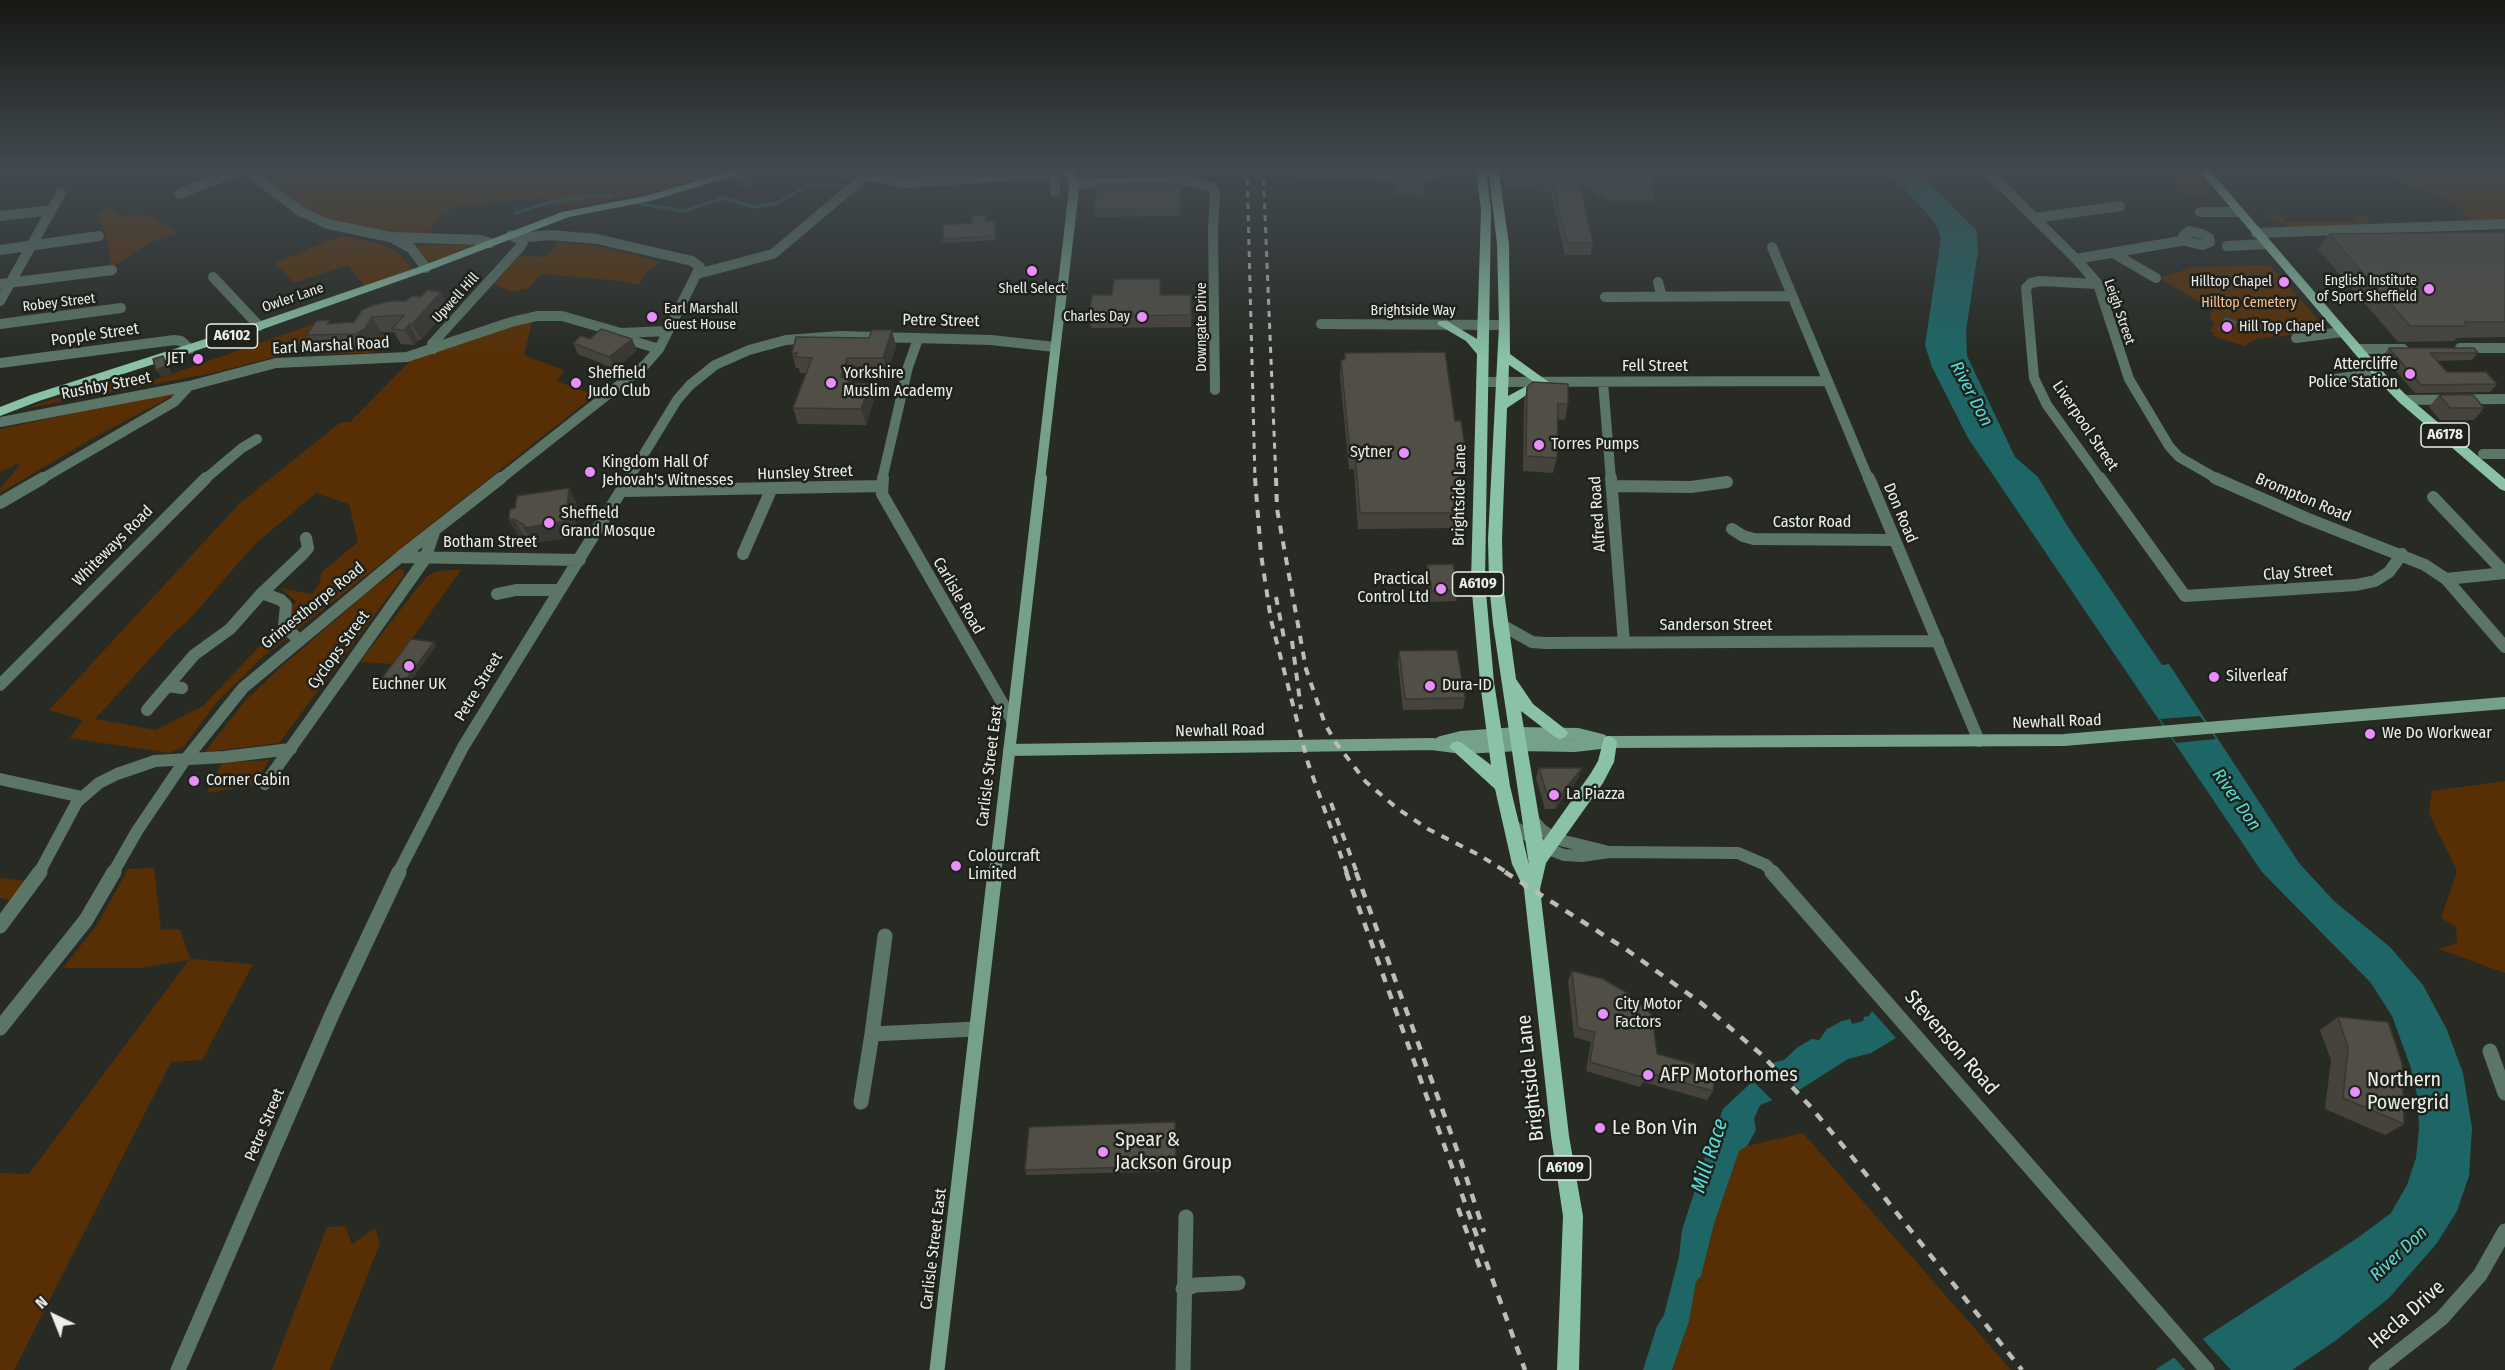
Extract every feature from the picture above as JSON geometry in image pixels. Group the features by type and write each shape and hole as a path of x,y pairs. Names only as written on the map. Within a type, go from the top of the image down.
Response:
{"main road":[{"name":"A6102","path":"490,243 517,240 529,231"},
{"name":"Carlisle Street East","path":"937,1370 1068,231"},
{"name":"Brightside Lane","path":"1486,231 1478,581 1487,682 1502,786 1520,864 1532,889 1560,1136 1572,1216 1568,1370"},
{"name":"Brightside Lane","path":"1501,231 1506,325 1495,539 1496,584 1500,624 1532,819 1544,848 1532,889"},
{"name":"A6178","path":"2256,233 2378,374 2404,400 2505,486"},
{"name":"Owler Lane","path":"0,413 35,398 258,327 490,243"},
{"path":"1443,324 1470,338 1483,354"},
{"path":"1505,356 1544,383"},
{"path":"1503,405 1517,394 1544,383"},
{"name":"Owler Lane","path":"0,405 35,398"},
{"name":"A6178","path":"2485,469 2505,480"},
{"path":"1509,681 1528,708 1560,733"},
{"name":"Newhall Road","path":"1518,739 1574,746 1609,742 2082,739 2505,703"},
{"name":"Newhall Road","path":"1009,750 1432,744 1457,747 1560,733 1578,734 1609,742"},
{"name":"Newhall Road","path":"1432,744 1461,737 1496,741"},
{"path":"1544,848 1597,778 1606,762 1609,742"},
{"path":"1457,747 1484,768 1502,786"}],"street":[{"path":"0,301 40,231"},
{"path":"361,231 390,237 485,240 490,243"},
{"path":"542,231 551,235"},
{"path":"517,240 551,235 608,241 692,261 698,269 773,254 800,231"},
{"name":"Downgate Drive","path":"1213,231 1215,390"},
{"path":"2048,231 2076,259"},
{"path":"2256,233 2313,231"},
{"path":"0,249 99,236"},
{"path":"390,237 411,248 426,268"},
{"path":"411,248 413,242 421,238"},
{"name":"Upwell Hill","path":"433,349 432,344 517,240"},
{"name":"Leigh Street","path":"2076,259 2186,240"},
{"path":"2227,246 2266,244"},
{"name":"Don Road","path":"1772,247 1979,741"},
{"path":"2114,253 2156,278"},
{"name":"Leigh Street","path":"2076,259 2098,284 2129,380 2169,446 2194,467"},
{"name":"Grimesthorpe Road","path":"0,1028 86,920 137,831 184,760 243,687 400,557 645,365 659,349 698,269"},
{"path":"0,284 112,270"},
{"path":"213,277 258,327"},
{"name":"Liverpool Street","path":"2098,284 2040,281 2031,283 2026,288 2034,378 2047,405 2185,596"},
{"path":"1658,282 1662,297"},
{"path":"1605,297 1792,296"},
{"name":"Robey Street","path":"0,324 121,308"},
{"name":"Earl Marshal Road","path":"0,502 174,402 189,386 276,363 398,358 537,316 562,316 621,333 659,349"},
{"name":"Brightside Way","path":"1321,324 1506,325"},
{"name":"Earl Marshal Road","path":"621,333 668,331"},
{"path":"2296,338 2342,332"},
{"name":"Petre Street","path":"178,1370 333,1012 390,889 463,747 677,400 703,375 729,358 768,345 808,338 991,340 1055,348"},
{"path":"881,486 908,367 918,339"},
{"name":"Popple Street","path":"0,363 174,340 182,341 190,349"},
{"path":"2357,349 2410,348"},
{"path":"2444,348 2505,348"},
{"path":"2335,379 2378,374"},
{"name":"Fell Street","path":"1481,382 1828,381"},
{"name":"Alfred Road","path":"1603,382 1624,643"},
{"name":"Rushby Street","path":"0,422 189,386"},
{"path":"2404,400 2505,399"},
{"name":"Rushby Street","path":"0,413 29,416"},
{"name":"Whiteways Road","path":"0,685 196,486 242,448 257,439"},
{"path":"2483,454 2505,454"},
{"name":"Brompton Road","path":"2194,467 2306,518 2402,554 2446,579 2505,647"},
{"path":"1613,486 1691,487 1727,482"},
{"name":"Hunsley Street","path":"622,491 771,490 881,486"},
{"name":"Carlisle Road","path":"881,486 886,503 1012,720"},
{"path":"743,554 771,490"},
{"path":"2433,497 2505,573"},
{"name":"Castor Road","path":"1732,529 1743,536 1754,539 1895,540"},
{"name":"Cyclops Street","path":"265,784 425,560 434,532"},
{"path":"147,710 194,655 230,628 303,554 308,548 306,538"},
{"name":"Clay Street","path":"2185,596 2356,585 2375,581 2389,572 2402,554"},
{"name":"Botham Street","path":"400,557 425,560 580,560"},
{"path":"2446,579 2505,573"},
{"path":"497,594 516,590 560,590"},
{"path":"262,593 281,600 286,605 284,626 299,640"},
{"name":"Sanderson Street","path":"1500,624 1532,642 1545,643 1938,641"},
{"path":"167,686 182,688"},
{"path":"0,926 45,865 65,822 82,797 99,783 136,766 155,761 291,749"},
{"path":"0,779 82,797"},
{"name":"Stevenson Road","path":"1512,825 1544,848 1575,856 1609,852 1738,853 1754,858 1771,869 2207,1370"},
{"path":"861,1102 885,936"},
{"path":"872,1034 976,1029"},
{"path":"2490,1051 2505,1093"},
{"path":"1183,1370 1186,1217"},
{"name":"Hecla Drive","path":"2376,1370 2442,1318 2480,1275 2505,1231"},
{"path":"1183,1289 1196,1285 1238,1283"}],"green space":[{"path":"105,231 174,231 177,233 149,243 111,266"},
{"path":"381,231 430,231 427,236 405,236"},
{"path":"342,236 378,243 398,253 413,269 365,287 348,265 294,283 274,263"},
{"path":"558,242 593,245 660,261 646,273 639,285 621,281 542,274 529,288 512,292 494,284 519,256 546,257"},
{"path":"422,245 473,245 431,263 425,260 417,248"},
{"name":"Hilltop Cemetery","path":"2270,265 2328,331 2302,330 2298,334 2256,339 2244,346 2213,336 2214,333 2210,331 2215,322 2209,319 2212,310 2160,278 2193,267"},
{"path":"325,320 326,337 318,351 370,350 374,348 373,345 379,335 391,332 388,338 380,338 374,351 369,353 305,354 314,339 274,352 275,357 217,372 22,409 136,373 137,376 127,379 128,384 138,381 140,385"},
{"path":"532,322 524,355 565,371 556,381 595,395 260,659 217,702 184,746 170,753 70,738 83,720 49,710 239,504 341,422 350,422 410,361 508,327","holes":["316,493 349,504 358,542 321,573 320,583 312,594 280,588 296,601 278,627 203,706 156,730 95,719 175,631 186,623 256,543"]},
{"path":"174,392 176,394 95,437 0,493 0,488 20,465 17,464 0,472 0,429"},
{"path":"398,569 403,570 405,574 279,743 205,752 245,701 370,590"},
{"path":"461,570 394,664 360,662 426,577 435,572"},
{"path":"269,760 254,785 207,793 222,763"},
{"path":"2505,781 2505,973 2439,949 2457,943 2456,927 2441,918 2457,871 2429,813 2432,791"},
{"path":"154,868 161,930 180,929 190,959 253,964 202,1060 171,1062 14,1370 0,1370 0,1173 29,1174 189,960 139,968 63,968 97,925 128,869"},
{"path":"0,878 25,881 12,900 0,898"},
{"path":"1803,1133 2011,1370 1672,1370 1689,1321 1696,1282 1701,1276 1714,1224 1739,1151 1747,1146"},
{"path":"345,1226 352,1244 375,1228 380,1243 330,1370 272,1370 327,1227"}],"water":[{"name":"River Don","path":"1938,231 1977,231 1978,251 1966,331 1967,356 2015,457 2038,477 2068,527 2162,665 2169,664 2299,863 2334,901 2390,947 2423,985 2447,1030 2463,1073 2472,1128 2469,1176 2457,1211 2437,1243 2389,1298 2335,1341 2292,1370 2155,1370 2356,1239 2391,1213 2407,1185 2416,1158 2419,1129 2418,1099 2411,1068 2392,1016 2371,983 2262,872 1968,438 1932,367 1925,345 1941,238"},
{"name":"Mill Race","path":"1872,1011 1896,1038 1871,1053 1848,1059 1799,1090 1760,1105 1754,1119 1756,1130 1747,1146 1739,1151 1714,1224 1701,1276 1696,1282 1689,1321 1672,1370 1643,1370 1657,1326 1664,1315 1679,1257 1682,1230 1700,1175 1700,1166 1706,1156 1707,1147 1711,1143 1723,1109 1772,1063 1784,1060 1798,1047 1812,1039 1819,1040 1827,1029 1842,1021 1850,1019 1852,1024 1863,1021 1864,1017 1869,1016"}],"pier":[{"path":"2200,716 2216,739 2176,743 2160,719"},
{"path":"1771,1061 1801,1092 1774,1102 1750,1078"},
{"path":"2200,1336 2231,1370 2185,1370 2172,1355"}],"building":[{"path":"943,231 995,231 995,236 943,239"},
{"path":"1564,231 1590,231 1593,243 1567,243"},
{"name":"English Institute of Sport Sheffield","path":"2505,232 2505,322 2464,322 2467,326 2410,326 2329,234"},
{"path":"1114,279 1160,279 1160,295 1191,295 1191,315 1089,316 1092,295 1112,295"},
{"path":"427,290 441,292 405,330 392,329 404,315 372,317 365,329 356,334 307,335 316,321 330,320 327,324 354,322 362,310 391,301 406,301 412,296 421,297"},
{"path":"2225,316 2238,321 2234,330 2220,326"},
{"path":"601,329 632,339 609,357 573,343 581,336 590,339"},
{"path":"872,330 892,330 883,358 847,358 841,377 850,377 848,383 870,384 861,409 793,408 812,358 795,357 797,353 792,353 796,337 869,338"},
{"path":"2389,348 2474,348 2478,353 2430,353 2447,372 2486,372 2497,384 2421,385"},
{"name":"Sytner","path":"1445,352 1455,421 1461,421 1467,461 1461,461 1462,467 1458,467 1465,513 1360,513 1355,453 1350,453 1341,360 1345,360 1345,353"},
{"path":"163,356 166,366 156,370 153,359"},
{"name":"Torres Pumps","path":"1533,382 1568,384 1568,404 1558,404 1557,458 1526,456 1527,387"},
{"path":"2439,395 2473,395 2484,408 2450,408"},
{"path":"569,488 566,521 524,528 524,525 514,519 509,520 510,509 515,508 517,496"},
{"path":"1453,564 1458,590 1432,591 1427,565"},
{"name":"Euchner UK","path":"411,639 434,642 402,685 379,682"},
{"name":"Dura-ID","path":"1457,650 1465,698 1405,699 1399,651"},
{"path":"1539,768 1582,768 1558,798 1548,798"},
{"path":"1572,971 1603,979 1627,993 1652,1015 1657,1054 1715,1070 1713,1091 1646,1072 1645,1078 1590,1062 1595,1032 1578,1028"},
{"path":"2338,1017 2388,1022 2402,1063 2404,1124 2343,1098 2348,1048"},
{"name":"Spear & Jackson Group","path":"1175,1122 1176,1166 1025,1170 1029,1127"}],"railway":[{"path":"1249,231 1255,480"},
{"path":"1266,231 1276,480"},
{"path":"1255,478 1261,554 1271,620 1308,763 1347,873"},
{"path":"1276,478 1277,509 1306,669 1325,724 1336,743 1366,782 1398,809 1428,829 1508,873"},
{"path":"1276,597 1284,638"},
{"path":"1292,641 1301,709"},
{"path":"1331,803 1357,873"},
{"path":"1346,872 1525,1370"},
{"path":"1356,872 1461,1161 1484,1232"},
{"path":"1505,872 1627,950 1701,1003 1762,1055 1809,1105 1849,1153 2022,1370"},
{"path":"1458,1208 1480,1268"}],"place":[{"name":"Shell Select","path":"1032,271"},
{"name":"Hilltop Chapel","path":"2284,282"},
{"name":"English Institute of Sport Sheffield","path":"2429,289"},
{"name":"Earl Marshall Guest House","path":"652,317"},
{"name":"Charles Day","path":"1142,317"},
{"name":"Hill Top Chapel","path":"2227,327"},
{"name":"JET","path":"198,359"},
{"name":"Attercliffe Police Station","path":"2410,374"},
{"name":"Sheffield Judo Club","path":"576,383"},
{"name":"Yorkshire Muslim Academy","path":"831,383"},
{"name":"Torres Pumps","path":"1539,445"},
{"name":"Sytner","path":"1404,453"},
{"name":"Kingdom Hall Of Jehovah's Witnesses","path":"590,472"},
{"name":"Sheffield Grand Mosque","path":"549,523"},
{"name":"Practical Control Ltd","path":"1441,589"},
{"name":"Euchner UK","path":"409,666"},
{"name":"Silverleaf","path":"2214,677"},
{"name":"Dura-ID","path":"1430,686"},
{"name":"We Do Workwear","path":"2370,734"},
{"name":"Corner Cabin","path":"194,781"},
{"name":"La Piazza","path":"1554,795"},
{"name":"Colourcraft Limited","path":"956,866"},
{"name":"City Motor Factors","path":"1603,1014"},
{"name":"AFP Motorhomes","path":"1648,1075"},
{"name":"Northern Powergrid","path":"2355,1092"},
{"name":"Le Bon Vin","path":"1600,1128"},
{"name":"Spear & Jackson Group","path":"1103,1152"}]}
